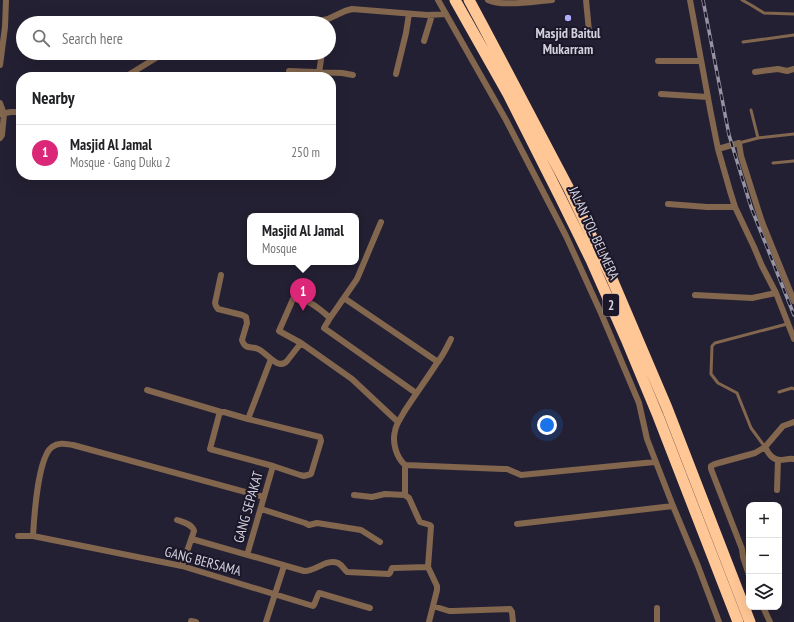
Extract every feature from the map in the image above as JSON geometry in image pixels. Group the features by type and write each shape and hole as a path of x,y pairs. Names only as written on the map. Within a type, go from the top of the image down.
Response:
{"highway":[{"name":"JALAN TOL BELMERA","path":"455,0 508,94 591,260 655,409 738,622"},
{"name":"JALAN TOL BELMERA","path":"468,0 568,187 612,279 666,408 750,622"}],"street":[{"path":"0,64 5,27 6,0"},
{"path":"438,0 506,120 566,236 601,313 639,403 647,439 655,462 698,566 719,622"},
{"path":"488,0 495,3 552,0"},
{"path":"554,34 567,33 586,35 589,31 586,0"},
{"path":"690,0 718,150 735,207 776,293 794,339"},
{"path":"336,16 352,9 409,14 446,14"},
{"path":"396,74 409,14"},
{"path":"424,41 432,15"},
{"path":"133,72 153,60"},
{"path":"319,72 321,60"},
{"path":"658,61 701,61"},
{"path":"755,72 778,70 787,71 794,69"},
{"path":"336,73 353,75"},
{"path":"661,94 708,97"},
{"path":"0,103 2,114 2,135 0,138"},
{"path":"2,114 16,113"},
{"path":"718,150 739,143 741,156 762,222 794,301"},
{"path":"668,204 735,207"},
{"path":"381,222 357,279 324,328 416,393"},
{"path":"221,275 215,303 216,306 218,309 246,317 247,323 242,340 245,346 257,348 271,359 281,364 285,363 301,343"},
{"path":"694,295 752,298 776,293"},
{"path":"344,298 438,362"},
{"path":"330,318 303,299 293,299 279,331 301,343 352,379 398,422"},
{"path":"451,340 398,422 394,441 396,452 401,462 405,465 507,469 521,475 655,462"},
{"path":"248,419 271,359"},
{"path":"146,390 221,412 320,437 321,440 311,474 304,476 210,449 221,412"},
{"path":"746,566 742,549 710,469 711,466 755,453 765,447 783,426 794,422"},
{"path":"33,536 35,505 40,475 45,458 50,448 61,443 264,497"},
{"path":"765,447 770,456 778,460 794,458"},
{"path":"776,490 778,460"},
{"path":"405,465 405,495"},
{"name":"GANG SEPAKAT","path":"246,555 273,466"},
{"path":"354,494 372,497 385,494 405,495 409,498 420,522 431,526 428,566 437,586 437,590 430,622"},
{"path":"517,524 673,506"},
{"path":"261,509 305,522 309,525 317,523 361,530 380,542"},
{"path":"177,520 194,528 192,539 182,566"},
{"name":"GANG BERSAMA","path":"18,536 33,536 182,566 313,606 319,593 370,608"},
{"path":"192,539 284,566 307,571 333,562 342,565 347,572 389,574 392,568 428,566"},
{"path":"266,622 284,566"},
{"path":"433,606 453,611 510,609 512,612 512,622"},
{"path":"657,608 657,622"},
{"path":"764,610 770,622"}],"lane":[{"path":"742,0 764,13 794,14"},
{"path":"742,42 794,34"},
{"path":"751,110 758,138"},
{"path":"739,143 758,138 794,134"},
{"path":"773,163 794,161"},
{"path":"765,447 751,428 738,393 718,383 711,374 712,346 715,343 787,324"},
{"path":"779,392 792,388 794,389"}],"railway":[{"path":"703,0 729,135 751,207 794,315"}],"place":[{"name":"Masjid Baitul Mukarram","path":"568,18"},
{"name":"Masjid Al Jamal","path":"303,311"}]}
